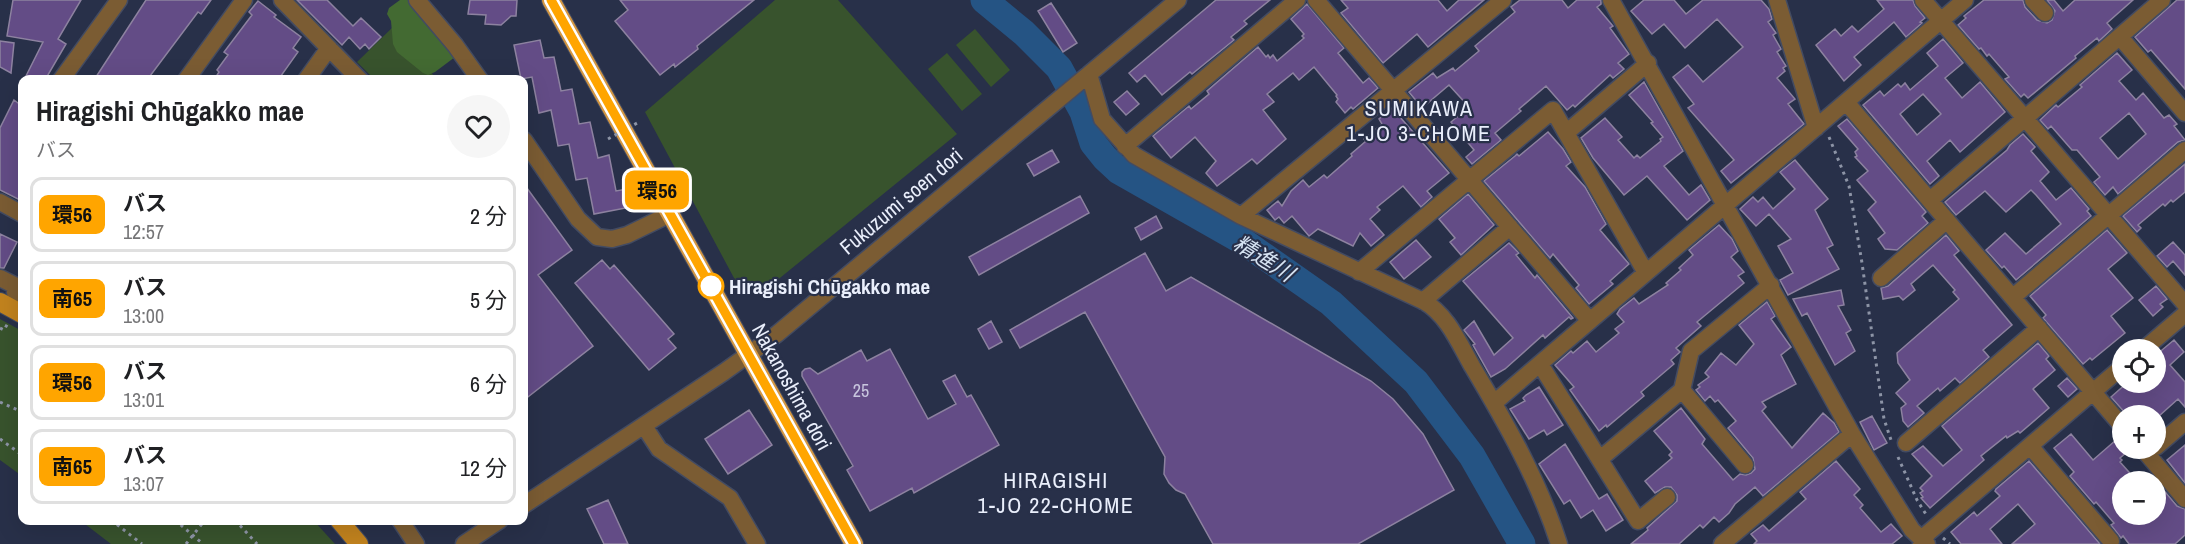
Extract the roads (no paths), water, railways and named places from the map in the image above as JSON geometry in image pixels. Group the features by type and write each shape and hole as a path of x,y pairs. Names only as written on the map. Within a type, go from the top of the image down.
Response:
{"highway":[{"name":"Nakanoshima dori","path":"551,0 854,544"}],"main road":[{"path":"0,302 17,316"},
{"path":"343,525 360,544"}],"street":[{"path":"66,75 119,0"},
{"path":"190,75 244,0"},
{"path":"282,0 355,75"},
{"path":"417,0 455,45 476,75"},
{"name":"Fukuzumi soen dori","path":"528,502 777,334 1178,0"},
{"path":"1125,146 1297,0"},
{"path":"1316,0 1590,321"},
{"path":"1241,216 1503,0"},
{"path":"1611,0 1852,434 1905,520 1924,543 1935,528 2112,376"},
{"path":"1777,0 1820,125"},
{"path":"1923,0 2185,304"},
{"path":"1494,403 1965,0"},
{"path":"2033,0 2044,13"},
{"path":"1930,200 2162,0"},
{"path":"2120,37 2185,113"},
{"path":"310,75 329,48"},
{"path":"1566,133 1648,63"},
{"path":"1077,84 1134,155 1241,216 1423,301 1438,312 1494,403 1525,461 1559,544"},
{"path":"1846,102 2112,414"},
{"path":"1359,272 1553,110 1646,273"},
{"path":"528,146 578,219 597,237 612,239 627,235 670,214"},
{"path":"2013,297 2185,150"},
{"path":"0,202 18,212"},
{"path":"1881,278 1947,220"},
{"path":"1423,301 1510,227"},
{"path":"0,278 14,285 17,316"},
{"path":"1600,459 1682,390 1691,351 1770,285"},
{"path":"2158,339 2182,322"},
{"path":"1906,443 2039,328"},
{"path":"1540,364 1638,521 1668,497"},
{"path":"1682,390 1745,465"},
{"path":"2166,436 2185,422"},
{"path":"644,426 659,449 730,498 757,544"},
{"path":"1722,544 1852,434"},
{"path":"2030,446 2111,541"},
{"path":"2156,459 2185,499"},
{"path":"403,525 416,544"},
{"path":"464,544 492,525"}],"waterway":[{"name":"精進川","path":"984,0 1024,33 1059,68 1083,112 1093,143 1119,171 1244,242 1331,303 1416,382 1472,456 1522,544"}],"place":[{"name":"Hiragishi Chūgakko mae","path":"711,286"}],"district":[{"name":"SUMIKAWA 1-JO 3-CHOME","path":"1419,120"},
{"name":"HIRAGISHI 1-JO 22-CHOME","path":"1056,492"}]}
